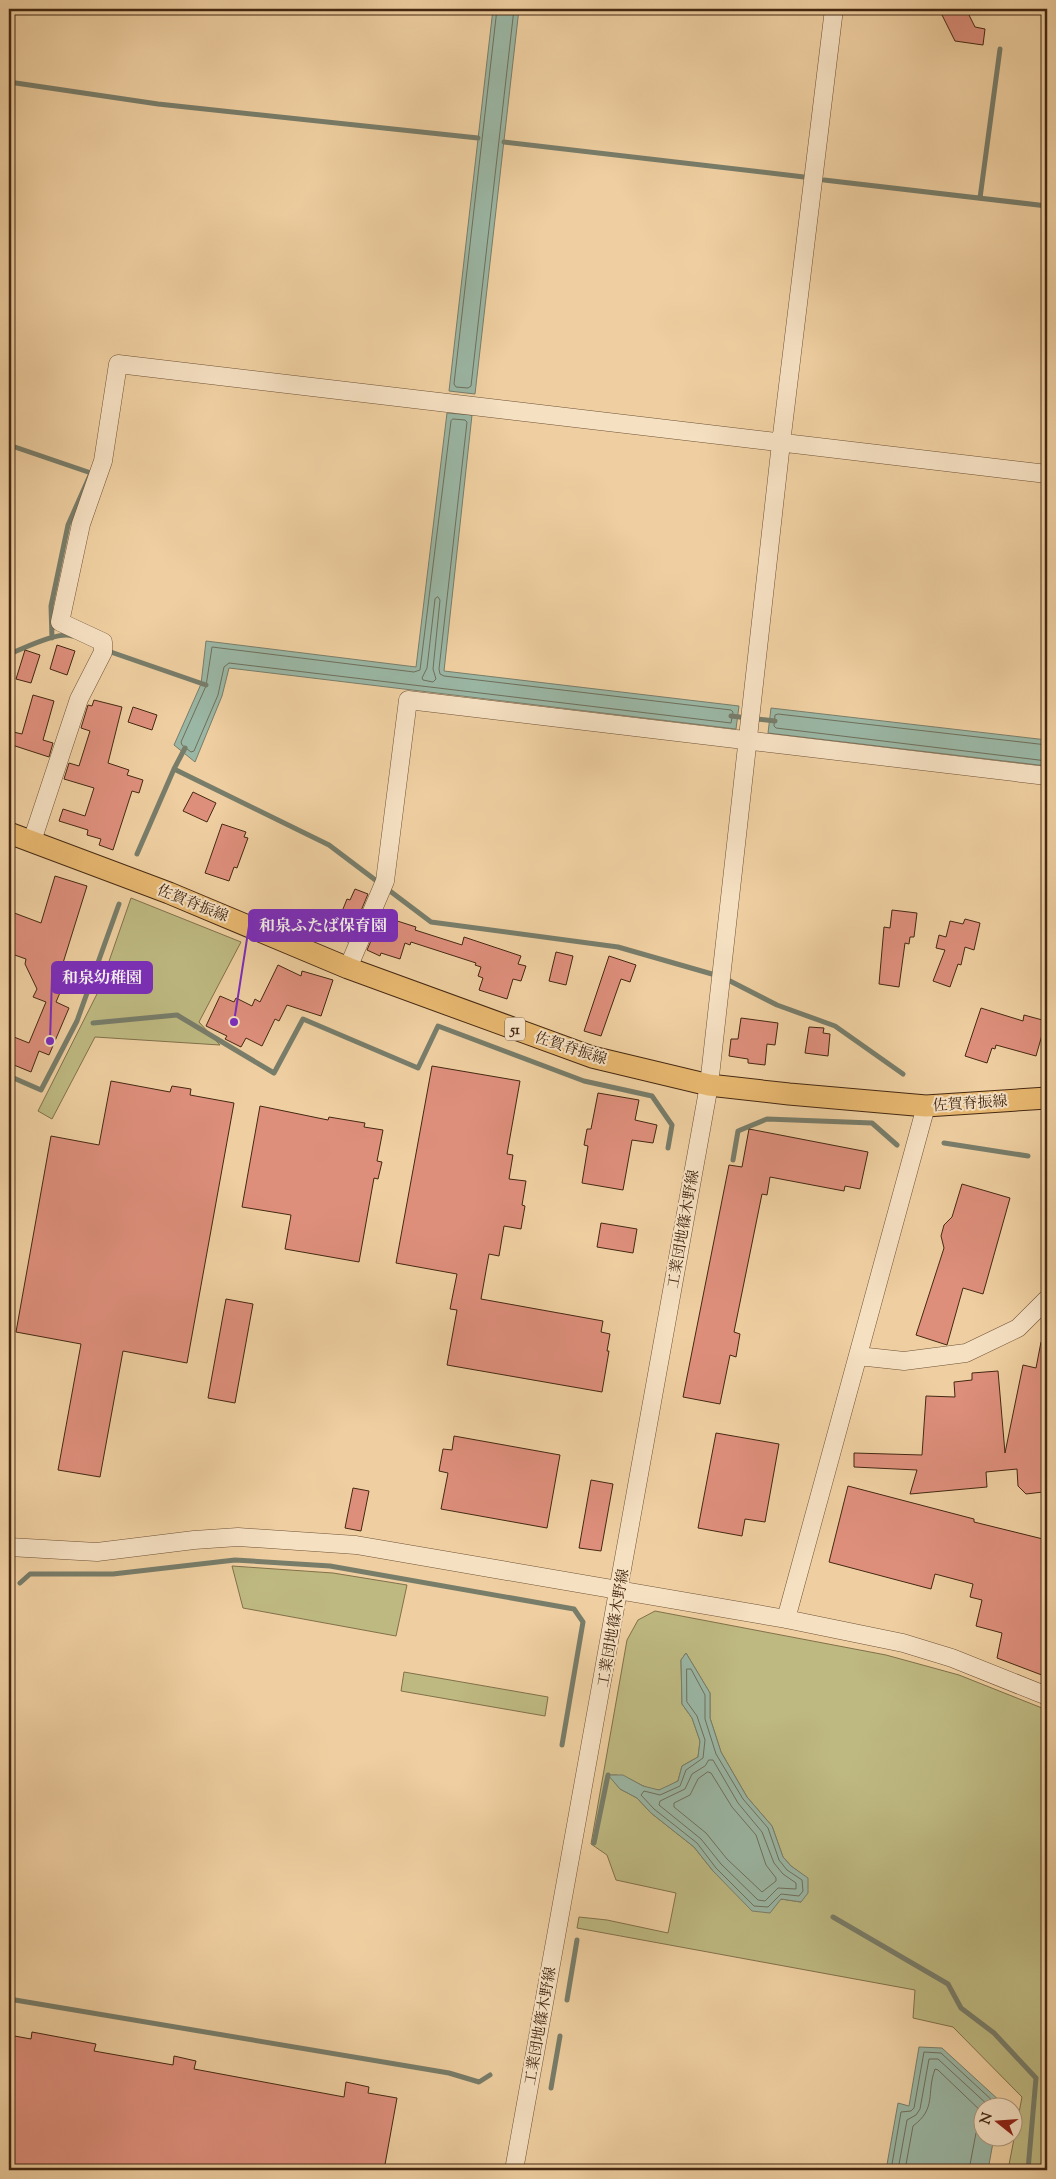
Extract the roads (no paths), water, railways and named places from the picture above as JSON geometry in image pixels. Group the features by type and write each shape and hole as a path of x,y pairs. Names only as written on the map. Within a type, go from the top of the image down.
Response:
{"main road":[{"name":"佐賀脊振線","path":"9,833 169,893 348,968 592,1057 709,1085 789,1094 926,1106 1047,1098"}],"street":[{"name":"工業団地篠木野線","path":"514,2170 620,1590 709,1085 781,443 834,9"},
{"path":"32,841 79,699 103,647 60,622 81,524 103,461 118,364 1047,474"},
{"path":"348,968 384,886 408,700 750,726 1047,776"},
{"path":"786,1620 926,1106"},
{"path":"858,1356 904,1361 966,1353 1018,1328 1047,1299"},
{"path":"9,1547 97,1552 194,1540 238,1537 356,1545 620,1590 903,1643 952,1658 1047,1696"}],"water":[{"path":"493,9 519,9 475,394 449,391"},
{"path":"447,413 472,415 444,671 739,706 736,729 229,668 222,696 195,762 174,745 201,684 206,641 416,667"},
{"path":"771,708 1047,740 1047,766 768,733"},
{"path":"686,1653 710,1693 710,1718 721,1752 747,1797 772,1826 783,1857 791,1866 808,1878 808,1893 801,1902 781,1899 770,1913 752,1911 713,1871 694,1847 651,1813 637,1798 620,1789 608,1775 623,1775 643,1786 659,1790 678,1781 682,1766 698,1757 700,1741 692,1718 682,1704 681,1660"},
{"path":"919,2047 942,2048 994,2096 974,2096 974,2146 992,2146 988,2170 886,2170 898,2103 909,2106"}],"waterway":[{"path":"980,198 1000,49"},
{"path":"9,82 158,104 478,138"},
{"path":"504,142 804,177"},
{"path":"824,180 1047,206"},
{"path":"9,445 91,473 68,525 51,606 52,638"},
{"path":"9,654 50,638 66,635 72,636"},
{"path":"105,650 206,685"},
{"path":"731,716 775,721"},
{"path":"137,854 185,748"},
{"path":"174,769 329,845 431,922 618,947 712,974"},
{"path":"9,1076 41,1090 77,1021 119,904"},
{"path":"730,981 777,1005 835,1026 903,1074"},
{"path":"93,1023 177,1015 274,1073 303,1019 418,1068 438,1026 584,1081 652,1096 672,1125 668,1148"},
{"path":"733,1160 738,1131 767,1119 872,1123 897,1145"},
{"path":"944,1143 1028,1156"},
{"path":"20,1583 30,1574 113,1574 235,1560 330,1566 574,1609 583,1622 562,1745"},
{"path":"594,1843 608,1775"},
{"path":"833,1917 948,1984 961,2008 994,2033 1036,2078 1028,2170"},
{"path":"567,2000 577,1940"},
{"path":"9,1999 449,2073 479,2082 490,2075"},
{"path":"551,2088 560,2036"}],"place":[{"name":"和泉ふたば保育園","path":"234,1022"},
{"name":"和泉幼稚園","path":"50,1041"}]}
